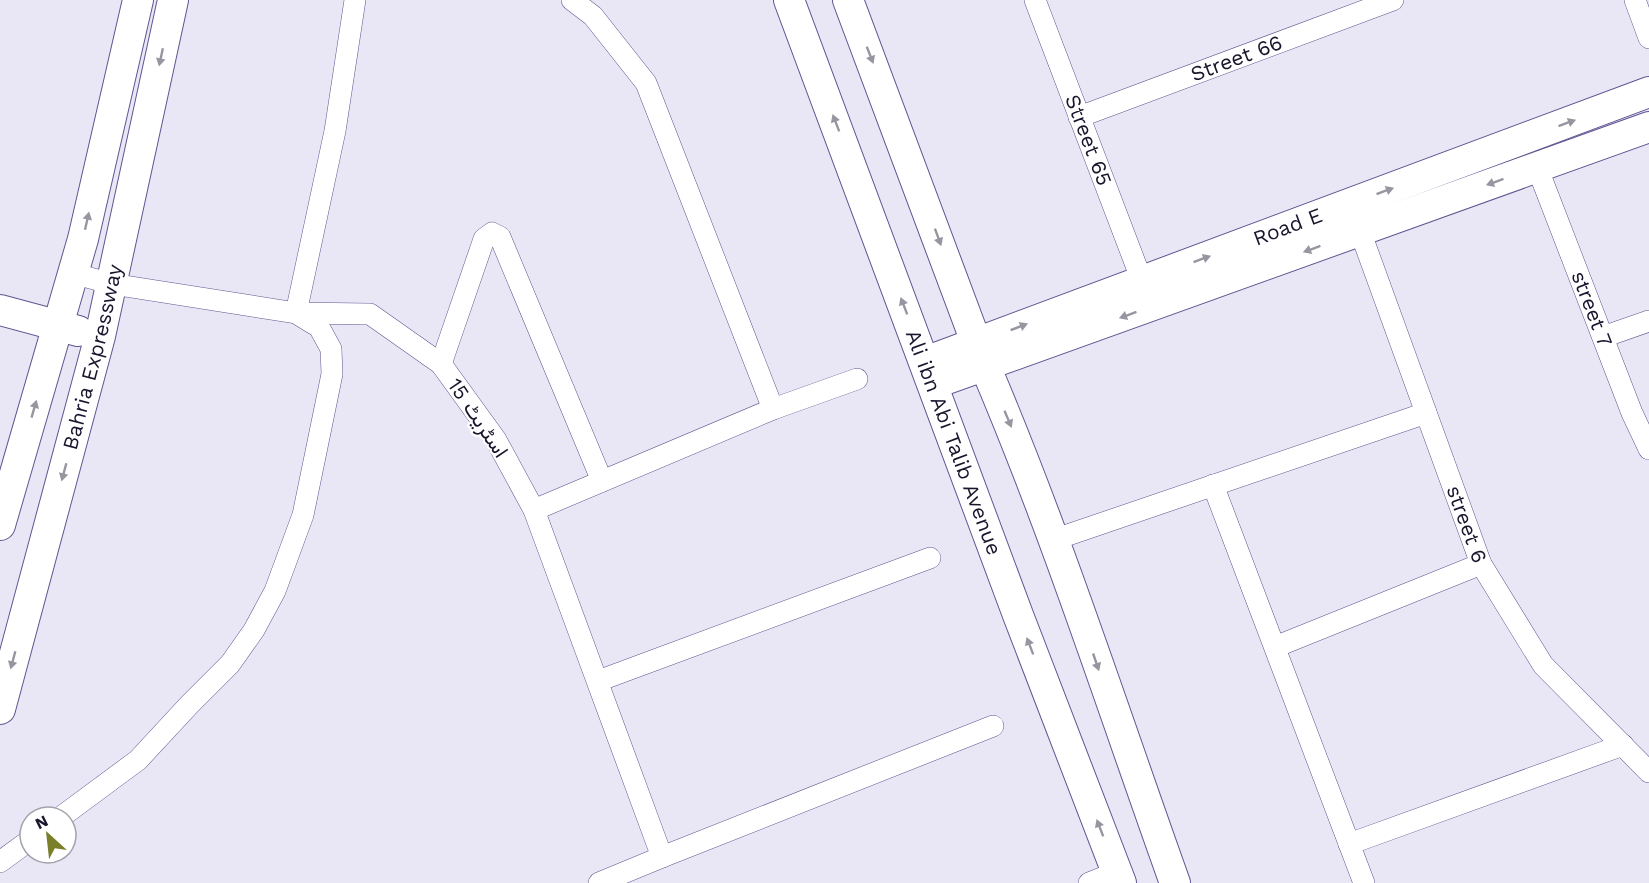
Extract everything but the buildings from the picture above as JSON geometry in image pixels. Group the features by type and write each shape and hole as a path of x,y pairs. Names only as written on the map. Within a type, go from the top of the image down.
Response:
{"street":[{"name":"Bahria Expressway","path":"0,525 86,227 138,0"},
{"name":"Bahria Expressway","path":"0,709 100,336 173,0"},
{"path":"77,805 138,760 230,664 254,630 275,591 303,515 332,374 331,350 319,327 296,313 335,131 355,0"},
{"path":"572,0 593,16 646,83 772,409"},
{"name":"Ali ibn Abi Talib Avenue","path":"789,0 1018,615 1119,878"},
{"path":"848,0 1053,540 1175,883"},
{"name":"Street 65","path":"1035,0 1142,281"},
{"name":"Street 66","path":"1079,117 1393,0"},
{"path":"1635,0 1649,38"},
{"name":"Road E","path":"981,354 1142,281 1649,92"},
{"name":"Road E","path":"929,373 1360,231 1649,127"},
{"name":"street 7","path":"1537,167 1632,413 1649,450"},
{"name":"street 6","path":"1360,231 1481,564 1543,665 1649,772"},
{"path":"441,364 484,239 492,233 500,237 602,481"},
{"name":"اسٹریٹ 15","path":"72,273 112,284 296,313 370,314 441,364 496,440 534,510 662,857"},
{"path":"0,310 58,327 100,336"},
{"path":"1604,338 1649,321"},
{"path":"534,510 772,409 856,379"},
{"path":"1053,540 1426,413"},
{"path":"1214,485 1364,883"},
{"path":"598,681 930,558"},
{"path":"1275,647 1481,564"},
{"path":"599,883 993,726"},
{"path":"1349,844 1623,745"},
{"path":"0,862 18,849"},
{"path":"1089,883 1119,878"}]}
